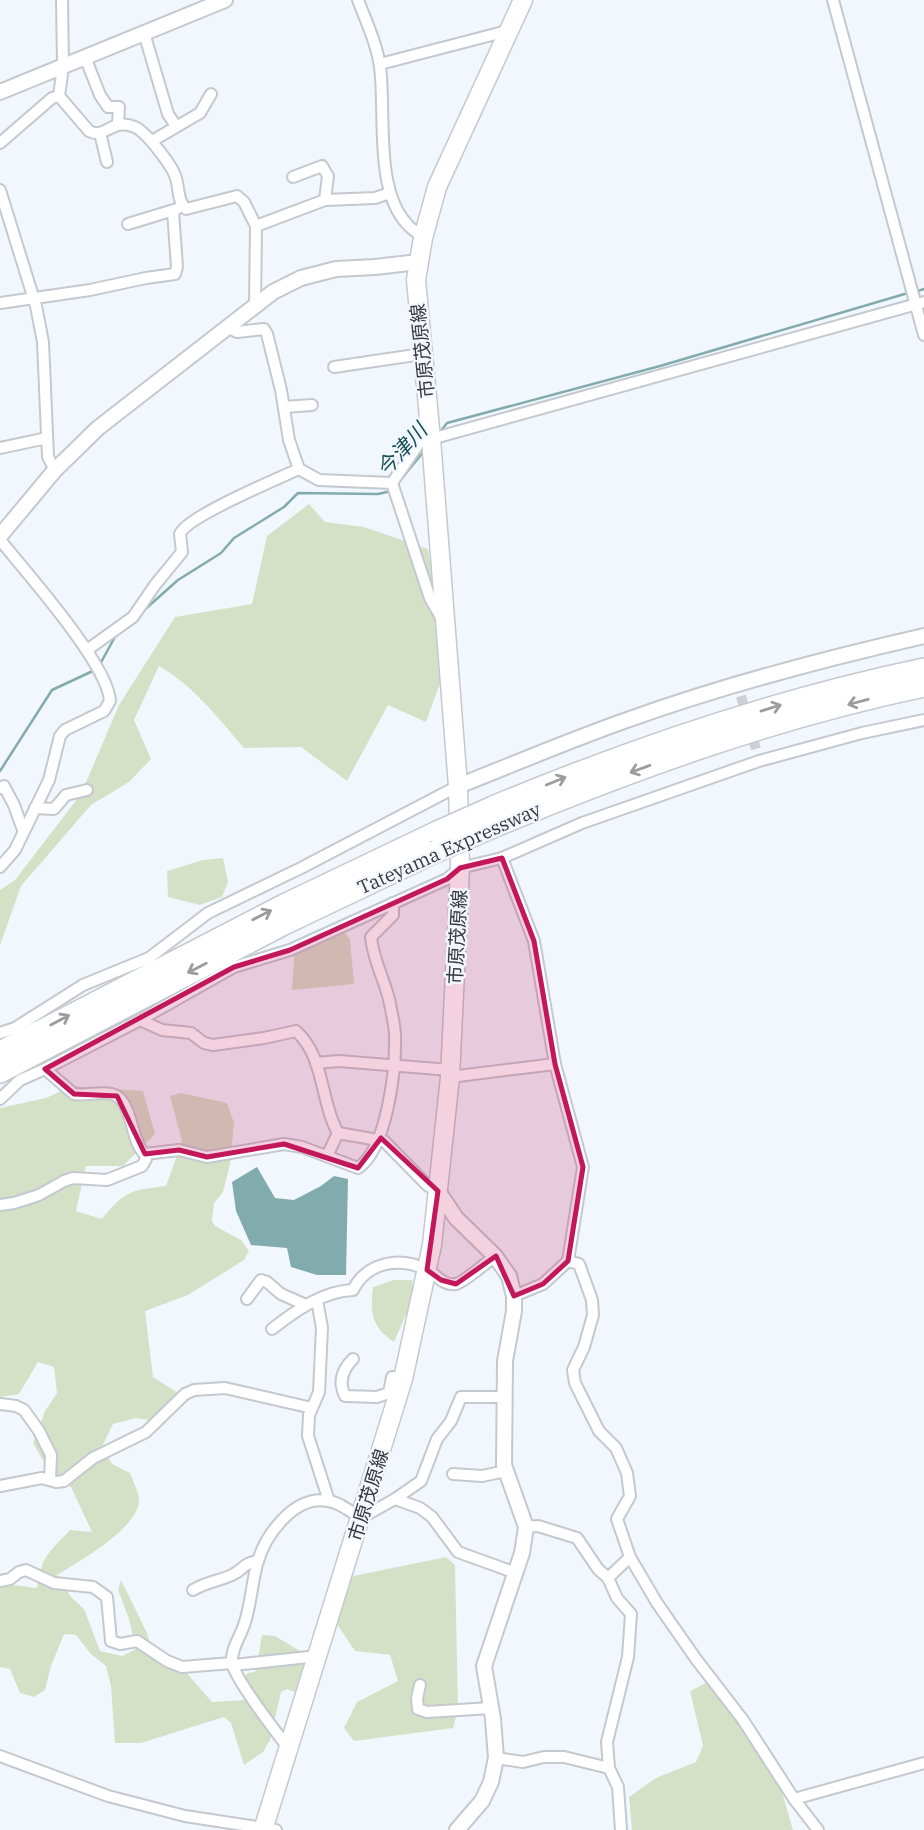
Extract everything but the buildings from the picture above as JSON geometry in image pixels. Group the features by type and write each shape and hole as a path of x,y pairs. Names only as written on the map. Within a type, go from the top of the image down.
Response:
{"highway":[{"name":"Tateyama Expressway","path":"0,1052 284,905 493,817 592,767 792,702 924,669"},
{"name":"Tateyama Expressway","path":"493,817 598,785 713,743 797,718 924,686"},
{"name":"Tateyama Expressway","path":"0,1072 436,842"}],"main road":[{"name":"市原茂原線","path":"268,1829 289,1749 403,1379 432,1245 450,1074 460,868 458,786 446,624 415,280 423,238 443,173 523,0"}],"street":[{"path":"0,303 175,274 177,267 178,209 174,172 152,141 136,127 118,124 100,133 89,131 59,96 63,66 62,0"},
{"path":"0,92 225,0"},
{"path":"358,0 380,64 382,144 390,193 405,222 423,238"},
{"path":"833,0 920,303 924,335"},
{"path":"380,64 508,31"},
{"path":"144,33 169,114 176,126"},
{"path":"85,57 108,107 119,107 118,124"},
{"path":"152,141 200,113 211,94"},
{"path":"0,143 52,98 59,96"},
{"path":"100,133 107,162"},
{"path":"293,177 322,166 328,176 325,200"},
{"path":"0,190 34,298 43,342 48,457 55,470"},
{"path":"256,226 325,200 374,198 390,193"},
{"path":"128,224 237,196 244,202 256,226 255,306"},
{"path":"0,867 15,850 49,780 60,736 65,730 104,711 110,701 105,682 87,650 0,538 55,470 98,428 273,292 301,278 335,269 418,262"},
{"path":"392,483 431,439 920,303"},
{"path":"227,327 237,332 264,329 267,334 289,440 299,469 319,480 392,483"},
{"path":"334,367 422,354"},
{"path":"284,407 312,405"},
{"path":"0,448 47,438"},
{"path":"87,650 134,617 155,585 182,552 180,534 187,525 299,469"},
{"path":"392,483 430,598 446,624"},
{"path":"0,1033 15,1028 83,985 149,958 208,913 458,786 626,720 738,690 841,655 924,636"},
{"path":"0,1100 20,1080 140,1020 234,967 290,950 447,879 460,868 502,858 582,822 683,789 758,757 924,720"},
{"path":"0,788 4,786 14,804 23,830"},
{"path":"35,808 54,809 66,795 88,790"},
{"path":"502,858 534,941 555,1063 583,1167 568,1261 543,1284 514,1296"},
{"path":"145,1154 178,1150 207,1157 284,1144 302,1147 358,1168 366,1160 377,1140 395,1066 395,1033 390,1005 370,937 393,915 393,903"},
{"path":"140,1020 162,1030 191,1034 213,1045 296,1031 304,1037 316,1063 332,1121 338,1133"},
{"path":"316,1063 339,1061 450,1074 555,1063"},
{"path":"0,1205 38,1195 73,1178 107,1180 142,1166 146,1159 138,1146 126,1109 117,1096 110,1093 74,1094 45,1069"},
{"path":"338,1133 384,1141 427,1185 438,1191 456,1218 495,1256 509,1276 514,1296 505,1361 503,1435 506,1471 526,1527 525,1541 484,1666 496,1758 491,1782 482,1801 457,1830"},
{"path":"327,1156 338,1133"},
{"path":"272,1329 312,1303 345,1290 353,1290 367,1270 378,1265 408,1264 456,1284 495,1256"},
{"path":"568,1261 579,1264 592,1300 593,1315 584,1348 573,1370 575,1383 599,1431 616,1448 627,1473 630,1496 617,1518 630,1557 657,1603 743,1720 794,1799 818,1830"},
{"path":"247,1299 261,1280 281,1294 312,1303"},
{"path":"312,1303 322,1328 319,1392 307,1427 329,1501"},
{"path":"353,1359 342,1375 345,1396 383,1396 389,1392 392,1377 403,1379"},
{"path":"0,1486 42,1478 64,1481 93,1458 146,1432 185,1394 194,1390 225,1388 312,1408"},
{"path":"289,1749 233,1664 233,1654 245,1622 258,1561 264,1548 283,1518 302,1505 317,1500 329,1501 361,1518 415,1487 421,1481 438,1439 451,1421 461,1397 504,1397"},
{"path":"0,1404 16,1406 23,1410 39,1431 51,1455 50,1480"},
{"path":"453,1474 482,1476 506,1471"},
{"path":"394,1499 420,1508 432,1517 458,1552 516,1573"},
{"path":"526,1527 551,1529 577,1538 598,1569 608,1578 617,1598 631,1614 623,1679 608,1733 609,1768 618,1787 621,1830"},
{"path":"608,1578 630,1557"},
{"path":"193,1590 204,1583 232,1575 245,1564 258,1561"},
{"path":"0,1581 26,1570 54,1583 93,1587 107,1597 111,1641 120,1644 137,1641 167,1661 182,1667 318,1656"},
{"path":"421,1685 417,1698 418,1709 427,1712 491,1708"},
{"path":"0,1756 108,1796 185,1816 268,1829"},
{"path":"496,1758 523,1762 544,1757 564,1757 609,1768"},
{"path":"794,1799 924,1763"}],"highlighted area":[{"path":"502,858 534,941 555,1064 583,1167 568,1261 543,1284 514,1296 496,1256 456,1284 441,1280 427,1270 438,1191 381,1138 358,1168 284,1144 207,1157 179,1150 145,1154 117,1096 74,1094 45,1069 234,967 290,950 447,879 460,868"}],"green space":[{"path":"309,504 325,522 364,527 428,549 447,664 426,722 388,705 347,781 301,747 244,748 194,693 159,666 134,720 151,759 129,782 91,805 21,886 0,945 0,890 15,880 81,794 119,705 175,617 252,604 267,536"},
{"path":"223,858 228,882 222,897 200,905 168,897 167,871 203,860"},
{"path":"342,929 350,939 354,984 292,990 295,942"},
{"path":"72,1086 143,1091 155,1134 123,1166 86,1166 76,1211 102,1219 130,1193 166,1186 182,1141 170,1096 181,1093 227,1103 234,1123 230,1164 223,1192 214,1203 212,1221 215,1226 241,1240 249,1251 244,1260 188,1295 145,1311 153,1377 178,1393 149,1420 136,1418 113,1424 102,1447 112,1464 130,1473 139,1499 137,1510 130,1521 107,1543 57,1575 71,1597 84,1609 100,1651 122,1656 136,1649 118,1590 121,1580 147,1633 154,1658 185,1671 212,1702 245,1700 246,1674 256,1671 262,1635 275,1636 305,1654 308,1666 301,1694 287,1689 281,1692 270,1740 263,1752 244,1765 231,1723 224,1717 141,1743 115,1743 111,1686 106,1666 91,1654 76,1635 64,1634 45,1690 34,1697 20,1693 10,1669 0,1667 0,1587 14,1585 37,1588 44,1561 70,1530 92,1532 71,1487 45,1474 44,1462 33,1443 45,1411 57,1393 54,1367 38,1362 19,1394 0,1397 0,1108 46,1098"},
{"path":"394,1280 412,1280 414,1296 394,1342 376,1325 372,1304 373,1287"},
{"path":"446,1557 455,1565 458,1710 453,1728 354,1741 344,1728 357,1702 398,1681 390,1655 355,1651 335,1621 334,1580"},
{"path":"710,1681 779,1782 793,1830 632,1830 629,1797 656,1778 696,1762 703,1746 690,1691"}],"water":[{"path":"257,1167 275,1198 294,1200 334,1176 348,1179 346,1275 317,1275 291,1267 287,1248 251,1245 236,1211 232,1182"}],"waterway":[{"name":"今津川","path":"915,292 924,289"},
{"name":"今津川","path":"440,432 447,423 660,366 908,293"},
{"name":"今津川","path":"402,478 425,450"},
{"name":"今津川","path":"142,612 178,580 221,553 234,538 284,507 298,493 378,494 391,491"},
{"name":"今津川","path":"99,666 116,635"},
{"name":"今津川","path":"0,771 52,690 95,670"}],"tunnel":[{"path":"741,696 757,753"}]}
